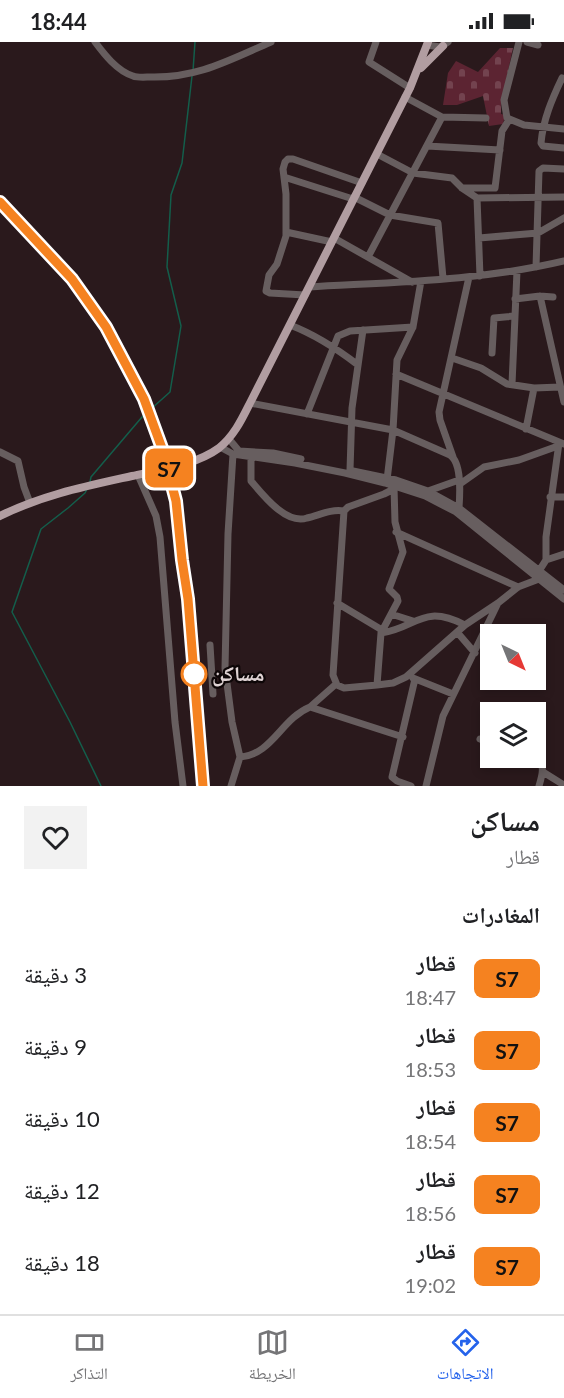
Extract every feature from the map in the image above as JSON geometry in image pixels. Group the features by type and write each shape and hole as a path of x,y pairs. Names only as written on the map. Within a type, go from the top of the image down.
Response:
{"main road":[{"path":"0,516 30,503 79,488 200,458 229,439 250,403 377,154 410,88 428,44"},
{"path":"418,70 446,44"}],"street":[{"path":"95,42 106,57 133,77 163,78 192,74 222,65 271,42"},
{"path":"376,42 369,62 410,88"},
{"path":"519,42 504,100 506,115 509,120 542,128 564,129"},
{"path":"527,42 538,45"},
{"path":"428,44 435,47 446,44"},
{"path":"563,76 542,128 541,145 564,148"},
{"path":"405,97 442,117 486,118"},
{"path":"368,257 442,117"},
{"path":"495,198 503,129 509,120"},
{"path":"427,146 500,150"},
{"path":"377,154 413,173 452,178 477,198 564,197"},
{"path":"362,183 329,170 290,159 285,162 286,232 278,264 269,275 266,291 270,293 307,291 480,276 564,261"},
{"path":"536,267 540,168 564,169"},
{"path":"284,177 354,198 390,215 438,224 443,278"},
{"path":"462,188 495,188"},
{"path":"477,198 480,276"},
{"path":"479,238 538,233 564,218"},
{"path":"286,232 333,240 412,282"},
{"path":"512,384 517,271"},
{"path":"459,508 456,461 439,416 469,277"},
{"path":"377,685 381,632 397,605 398,599 389,588 402,555 396,532 388,457 393,430 398,356 413,327 422,281"},
{"path":"540,296 564,402"},
{"path":"515,299 553,297"},
{"path":"492,353 494,318 514,316"},
{"path":"290,325 310,332 334,346 358,365"},
{"path":"307,414 336,339 341,334 363,330 413,327"},
{"path":"350,470 352,423 363,330"},
{"path":"452,358 474,365 504,383 534,388 560,387"},
{"path":"396,374 560,444"},
{"path":"526,429 534,388"},
{"path":"250,403 393,430 453,457"},
{"path":"229,439 240,451 273,453 350,470 424,496 456,512 564,599"},
{"path":"428,491 459,482 484,467 519,460 560,444"},
{"path":"539,571 546,560 550,497 560,444"},
{"path":"220,447 233,454 303,464 428,491 459,508 564,590"},
{"path":"0,452 18,461 30,503"},
{"path":"231,786 240,757 232,722 225,668 233,454"},
{"path":"251,457 251,481 285,514 300,520 328,511 344,511"},
{"path":"138,475 156,516 160,537 183,786"},
{"path":"391,483 378,497 348,507 344,511 333,675 336,684 344,688 377,685 412,677 465,625 498,603 505,595 539,579"},
{"path":"550,497 564,497"},
{"path":"396,532 518,587"},
{"path":"546,560 564,554"},
{"path":"338,603 381,632 392,632 413,621 436,616 465,625"},
{"path":"426,786 440,727 453,694 498,603"},
{"path":"391,614 413,621"},
{"path":"457,632 475,653"},
{"path":"210,645 213,694"},
{"path":"212,669 225,668"},
{"path":"412,677 453,694"},
{"path":"411,786 392,777 403,737 412,677"},
{"path":"240,757 251,757 269,745 288,722 310,707 336,684"},
{"path":"310,707 403,737"},
{"path":"539,786 542,768"},
{"path":"543,772 564,786"}],"green space":[{"path":"500,48 513,48 501,103 501,114 505,115 503,124 489,126 483,96 457,105 443,105 448,73 456,61 478,72"}],"waterway":[{"path":"193,71 195,42"},
{"path":"90,482 91,477 142,417 170,392 181,326 167,267 171,195 182,163 192,76"},
{"path":"87,489 68,508 41,529 12,612 101,786"}],"railway":[{"path":"0,202 72,279 111,333 142,392 165,455 179,520 200,786"}],"train":[{"name":"S7","path":"0,202 72,279 96,311 135,378 163,451 176,501 188,599 203,786"}],"place":[{"name":"مساكن","path":"194,674"}]}
